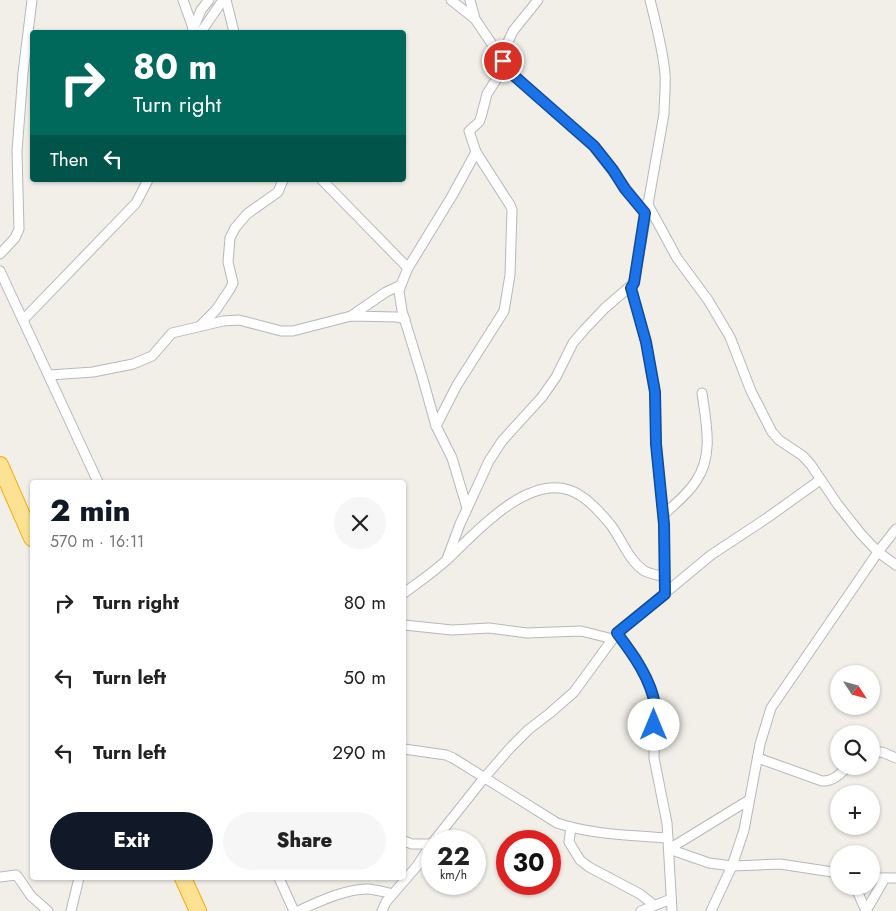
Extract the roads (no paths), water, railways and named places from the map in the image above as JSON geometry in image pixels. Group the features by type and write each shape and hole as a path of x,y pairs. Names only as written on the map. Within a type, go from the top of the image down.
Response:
{"highway":[{"path":"0,465 30,533"},
{"path":"184,880 198,911"}],"street":[{"path":"183,0 193,30"},
{"path":"193,30 201,10 208,0"},
{"path":"202,30 225,0"},
{"path":"225,0 233,30"},
{"path":"451,0 475,19 512,74 594,146 645,213"},
{"path":"470,0 475,19"},
{"path":"436,426 457,386 502,316 507,302 510,275 512,210 476,152 469,131 479,122 487,94 497,78 508,42 514,31 538,0"},
{"path":"447,559 467,508 489,461 502,441 542,397 556,377 573,343 605,308 631,288 634,283 664,114 664,74 650,0"},
{"path":"0,254 15,238 19,229 17,151 31,1"},
{"path":"467,508 452,458 436,426 402,311 400,285 476,152"},
{"path":"24,320 136,203 147,182"},
{"path":"200,326 216,310 233,283 228,262 230,238 235,228 247,214 274,196 282,182"},
{"path":"324,182 408,268"},
{"path":"647,203 678,258 708,300 730,337 751,391 766,422 779,440 803,456 811,465 820,480 861,534 878,552 896,565"},
{"path":"0,271 50,375 97,480"},
{"path":"351,316 386,292 400,285"},
{"path":"631,288 646,342 655,392 656,444 663,515 665,594"},
{"path":"50,375 93,372 133,364 152,356 172,333 200,326 239,320 281,332 293,331 351,316 397,317 405,319"},
{"path":"663,515 695,483 704,468 708,436 702,393"},
{"path":"443,830 484,778 528,730 574,692 615,636 711,555 820,480"},
{"path":"406,591 447,559 492,516 521,497 558,488 579,494 596,509 614,530 643,570 650,574 665,577"},
{"path":"710,911 732,866 744,830 758,758 771,708 878,552 896,529"},
{"path":"406,624 452,630 489,628 527,634 581,631 615,636 636,658 655,703 654,758 661,788 668,838 672,911"},
{"path":"406,749 446,755 557,823 596,832 668,838"},
{"path":"880,752 896,757"},
{"path":"758,758 822,781 834,778 838,775"},
{"path":"669,849 749,800"},
{"path":"571,827 569,842 580,860 589,867 640,894 654,905"},
{"path":"406,842 412,844 421,844"},
{"path":"669,849 709,863 732,866 780,864 830,872"},
{"path":"406,879 421,860"},
{"path":"0,877 16,875 31,896 48,911"},
{"path":"880,878 896,878"},
{"path":"880,887 885,878"},
{"path":"71,911 79,880"},
{"path":"280,880 296,911 320,901 356,890 370,889 393,894"},
{"path":"382,911 405,880"},
{"path":"859,895 866,911 875,895"},
{"path":"641,911 671,899"},
{"path":"317,911 320,901"}]}
